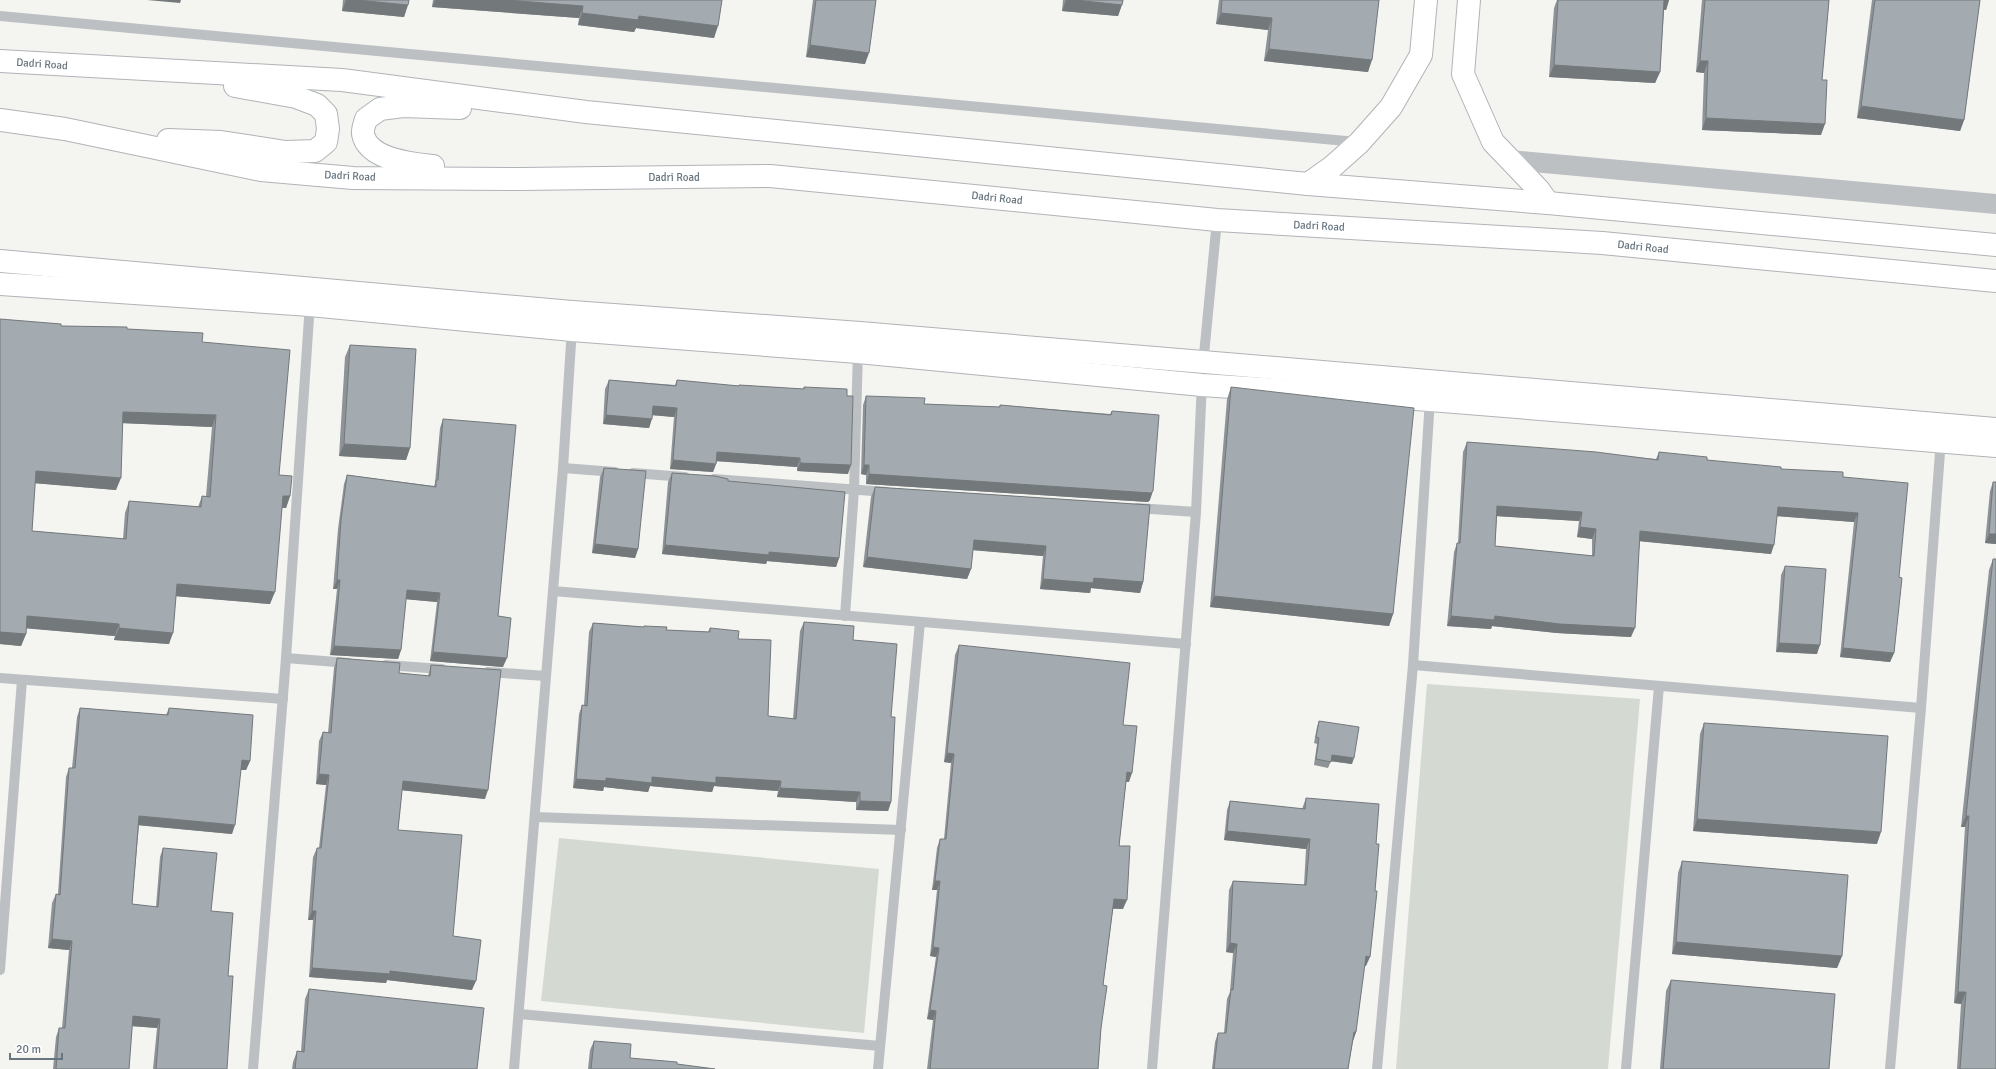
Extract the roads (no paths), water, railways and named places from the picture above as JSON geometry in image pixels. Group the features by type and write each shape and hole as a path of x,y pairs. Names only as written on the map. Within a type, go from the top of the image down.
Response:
{"main road":[{"path":"1308,184 1332,167 1359,143 1391,107 1421,54 1426,0"},
{"path":"1469,0 1463,74 1493,142 1538,189 1548,203"},
{"name":"Dadri Road","path":"0,61 139,70 342,80 586,112 1308,184 1548,203 1996,245"},
{"path":"109,138 221,142 286,152 315,151 326,142 328,129 326,114 317,105 288,96 139,70"},
{"path":"521,179 478,169 407,164 389,158 370,147 363,134 366,119 380,109 402,106 586,112"},
{"name":"Dadri Road","path":"0,120 109,138 261,170 353,178 521,179 770,176 1217,220 1602,243 1996,281"},
{"path":"0,262 311,297 572,321 859,343 1203,363 1431,391 1941,433 1996,446"},
{"path":"0,284 311,297"},
{"path":"859,343 1202,385 1431,391"},
{"path":"1941,433 1996,429"}],"street":[{"path":"1510,160 1996,204"}],"lane":[{"path":"0,16 1359,143"},
{"path":"1152,1069 1196,512 1203,363 1217,220"},
{"path":"253,1069 283,699 311,297"},
{"path":"514,1069 563,468 572,321"},
{"path":"845,616 854,490 859,343"},
{"path":"1377,1069 1413,665 1431,391"},
{"path":"1890,1069 1921,708 1941,433"},
{"path":"563,468 894,493"},
{"path":"1124,507 1196,512"},
{"path":"553,591 1186,644"},
{"path":"878,1069 920,622"},
{"path":"286,658 357,663"},
{"path":"373,664 452,670"},
{"path":"1413,665 1921,708"},
{"path":"475,671 546,676"},
{"path":"0,678 283,699"},
{"path":"0,970 22,680"},
{"path":"1626,1069 1659,686"},
{"path":"535,817 901,830"},
{"path":"519,1014 880,1046"}]}
